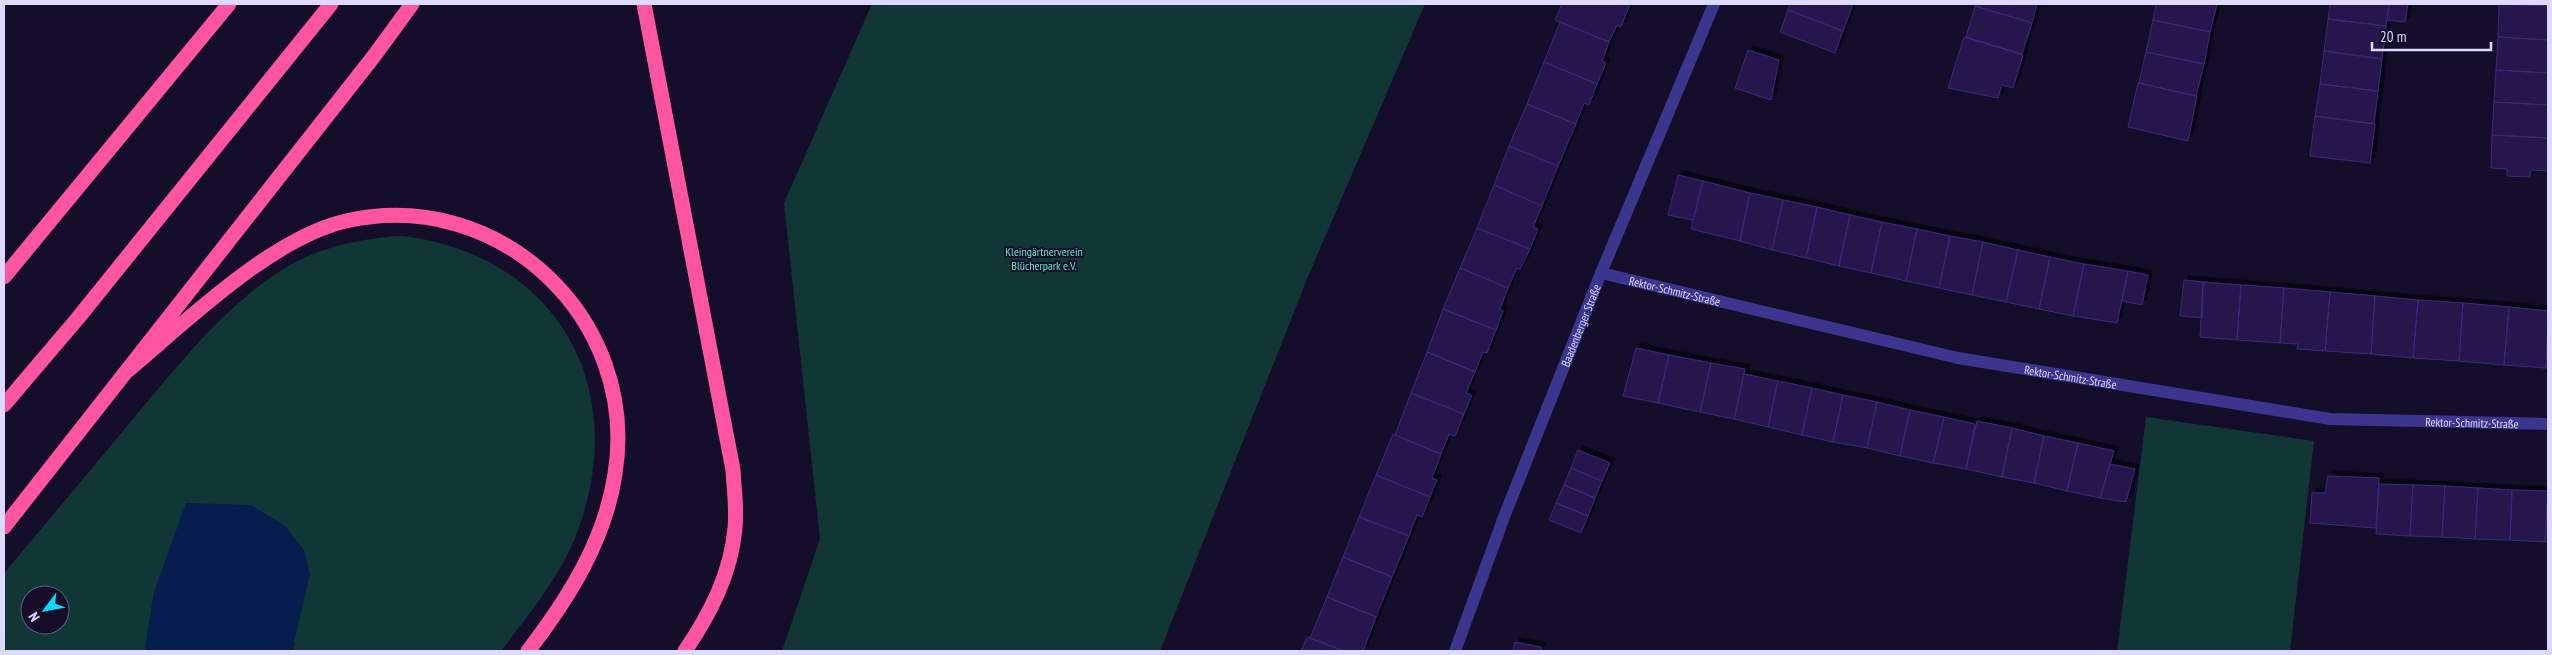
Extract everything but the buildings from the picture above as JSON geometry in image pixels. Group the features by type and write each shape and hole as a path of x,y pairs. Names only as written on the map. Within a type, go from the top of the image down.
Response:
{"highway":[{"path":"4,278 229,4"},
{"path":"4,405 84,310 331,4"},
{"path":"4,528 368,64 412,4"},
{"path":"644,4 733,470 735,527 731,557 711,612 685,651"},
{"path":"127,371 230,286 275,253 309,234 344,222 380,215 435,218 488,235 524,256 549,277 568,298 603,356 616,409 618,438 615,474 605,516 592,550 558,612 528,651"}],"street":[{"name":"Baadenberger Straße","path":"1455,651 1504,517 1601,273 1714,4"},
{"name":"Rektor-Schmitz-Straße","path":"1601,273 1958,358 2320,417 2548,424"}],"green space":[{"name":"Kleingärtnerverein Blücherpark e.V.","path":"872,4 1425,4 1307,279 1160,651 782,651 820,539 784,203"},
{"path":"402,236 456,248 502,269 539,299 568,336 586,379 595,426 592,477 578,530 554,578 501,651 292,651 295,643 154,592 145,651 4,651 4,573 205,335 242,300 283,269 326,249 371,239"},
{"path":"2146,417 2314,441 2290,651 2117,651"}],"water":[{"path":"186,503 251,505 285,526 304,550 310,574 292,651 145,651 154,592"}]}
